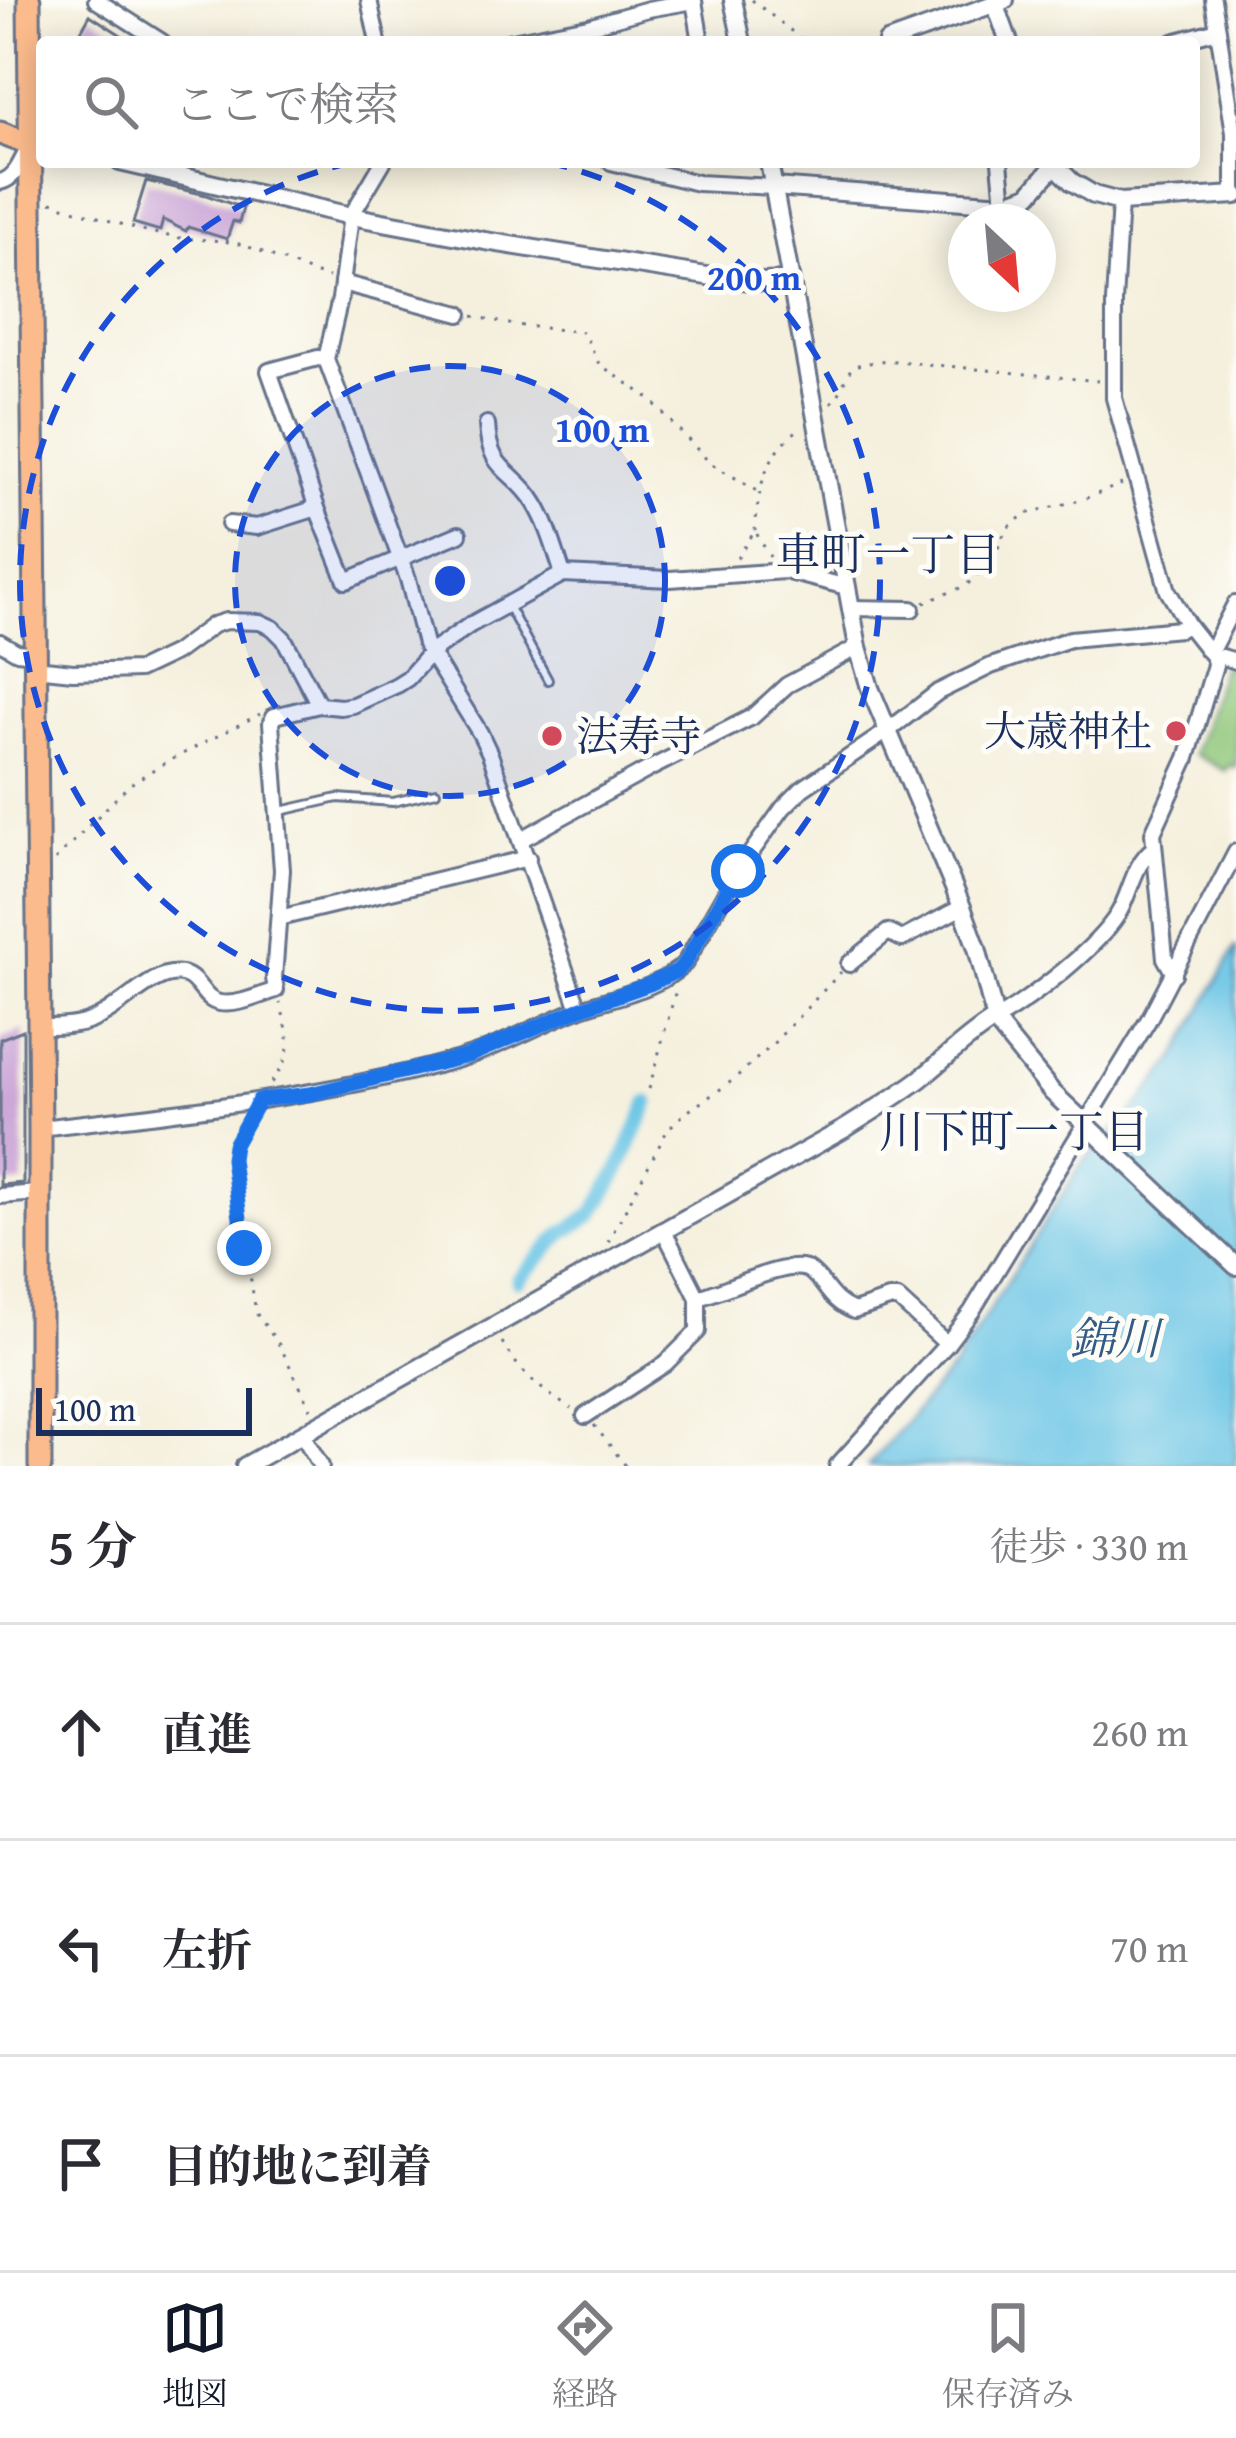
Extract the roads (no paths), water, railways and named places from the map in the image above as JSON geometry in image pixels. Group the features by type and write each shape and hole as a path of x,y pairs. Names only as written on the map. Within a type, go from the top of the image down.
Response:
{"highway":[{"path":"28,0 36,145 30,201 40,1466"},
{"path":"0,133 36,145"}],"street":[{"path":"96,0 153,36"},
{"path":"370,0 377,36"},
{"path":"733,0 741,36"},
{"path":"1057,168 1094,195 1120,202 1235,195 1234,133 1213,0"},
{"path":"537,36 694,1 699,36"},
{"path":"903,36 1000,2 1008,36"},
{"path":"1196,36 1218,30"},
{"path":"0,182 15,174 36,145"},
{"path":"146,168 351,216 484,241 712,277 790,281"},
{"path":"379,168 351,216 326,359 430,652 480,733 522,839 579,1009"},
{"path":"635,168 698,183 1004,204 1029,195 1050,168"},
{"path":"770,168 857,647 977,947 996,1019 1020,1055 1090,1128 1236,1266"},
{"path":"1001,168 1004,204"},
{"path":"1120,202 1114,398 1168,591 1215,665 1186,758 1154,833 1165,958 1174,974"},
{"path":"342,283 460,314"},
{"path":"326,359 268,371 346,581 459,534"},
{"path":"487,424 493,458 536,504 562,574"},
{"path":"229,524 257,527 317,508"},
{"path":"38,1027 73,1028 95,1021 171,973 193,977 219,1003 276,990 282,870 274,716 319,705 353,705 397,685 430,652 562,574 670,579 773,570 847,587"},
{"path":"1210,654 1235,604"},
{"path":"850,608 912,609"},
{"path":"0,642 35,661 109,673 139,670 175,653 213,626 260,622 284,639 319,705"},
{"path":"40,1128 310,1094 448,1062 650,984 685,963 738,871 783,808 802,789 938,692 991,666 1070,639 1187,625"},
{"path":"522,839 752,716 787,685 857,647"},
{"path":"1210,654 1236,661"},
{"path":"245,1466 268,1460 310,1429 893,1099 1054,977 1109,926 1145,855 1154,849"},
{"path":"837,1466 947,1344 1090,1128 1236,851"},
{"path":"279,918 528,858"},
{"path":"849,964 888,932 902,939 962,907"},
{"path":"0,1196 38,1192"},
{"path":"585,1417 665,1364 698,1331 698,1298 664,1231"},
{"path":"698,1298 772,1271 800,1267 854,1311 898,1299 947,1344"},
{"path":"310,1429 322,1466"}],"lane":[{"path":"506,603 548,680"},
{"path":"277,811 338,798 393,802 436,792"}],"water":[{"name":"錦川","path":"1236,946 1236,1466 868,1466 954,1366 1082,1163 1132,1113 1175,1059"}],"waterway":[{"path":"518,1280 563,1233 592,1215 619,1170 648,1103"}],"place":[{"name":"大歳神社","path":"1176,731"},
{"name":"法寿寺","path":"552,736"}],"district":[{"name":"車町一丁目","path":"888,554"},
{"name":"川下町一丁目","path":"1014,1131"}]}
